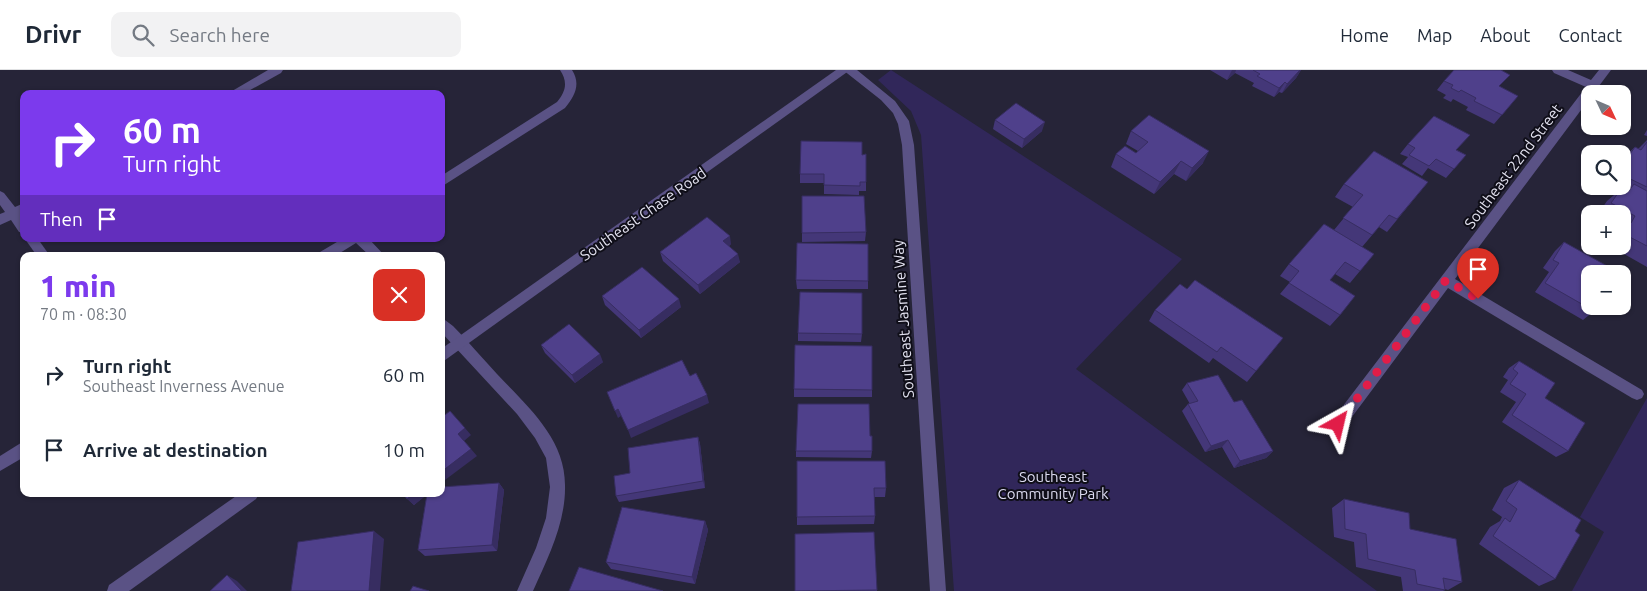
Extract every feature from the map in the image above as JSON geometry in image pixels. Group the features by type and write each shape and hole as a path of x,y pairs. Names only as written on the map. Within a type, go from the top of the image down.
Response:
{"street":[{"path":"240,90 277,70"},
{"path":"445,179 561,105 569,95 572,85 566,70"},
{"name":"Southeast Chase Road","path":"445,354 844,70"},
{"name":"Southeast Jasmine Way","path":"849,70 893,106 903,119 908,145 938,591"},
{"path":"1558,70 1591,85"},
{"name":"Southeast 22nd Street","path":"1594,85 1605,70"},
{"name":"Southeast 22nd Street","path":"1338,424 1581,102"},
{"path":"0,196 18,211 0,220"},
{"path":"33,242 41,252"},
{"path":"331,252 347,242"},
{"path":"365,242 374,252"},
{"path":"1446,280 1637,394"},
{"path":"445,327 534,422 546,443 557,470 557,496 550,532 525,591"},
{"path":"0,464 20,451"},
{"path":"115,591 247,497"}],"green space":[{"name":"Southeast Community Park","path":"891,70 1182,259 1076,369 1377,591 954,591 921,135 911,111 878,80"},
{"path":"1647,398 1647,591 1572,591 1604,532 1580,517"}],"building":[{"path":"1253,70 1300,70 1287,84 1285,82 1279,88 1257,76 1260,74"},
{"path":"1454,70 1501,70 1510,75 1499,86 1518,96 1502,115 1474,101 1476,98 1461,90 1459,92 1451,88 1453,85 1444,81"},
{"path":"1016,103 1045,122 1024,139 995,120"},
{"path":"1149,115 1209,151 1192,168 1181,161 1160,182 1116,154 1125,146 1136,153 1148,142 1131,131"},
{"path":"1434,116 1470,135 1456,150 1466,155 1454,169 1436,159 1429,166 1409,155 1415,148 1408,144"},
{"path":"801,141 862,142 862,155 866,154 866,182 860,182 860,186 824,185 824,174 800,174"},
{"path":"1647,142 1647,187 1631,179 1631,153 1635,147 1641,150"},
{"path":"1374,151 1428,182 1397,219 1389,215 1372,235 1343,218 1363,195 1344,184"},
{"path":"1634,184 1647,191 1647,246 1631,238 1631,223 1635,216 1631,214 1631,205 1615,205 1611,203 1617,195 1631,195 1631,188"},
{"path":"802,196 864,196 866,232 802,233"},
{"path":"707,217 730,236 723,241 738,254 698,285 660,252"},
{"path":"1324,224 1374,254 1360,271 1345,262 1330,280 1355,296 1340,315 1289,283 1299,271 1289,264"},
{"path":"1564,242 1581,251 1581,255 1587,255 1605,265 1581,265 1581,304 1545,283 1559,263 1553,260"},
{"path":"797,243 868,244 868,281 796,280"},
{"path":"642,267 679,299 639,330 602,296"},
{"path":"1195,280 1283,338 1256,371 1221,347 1217,352 1155,310 1180,284 1187,289"},
{"path":"800,292 862,293 862,334 798,333"},
{"path":"569,324 600,354 572,375 541,345"},
{"path":"795,345 872,346 872,390 794,389"},
{"path":"682,360 690,376 696,373 707,395 628,430 618,409 615,411 607,392"},
{"path":"1519,361 1555,383 1545,398 1585,423 1568,451 1512,415 1526,394 1510,384 1518,373 1513,369"},
{"path":"1218,375 1234,402 1242,400 1273,451 1240,461 1228,440 1211,446 1188,404 1198,401 1187,383"},
{"path":"798,404 869,404 872,451 796,451"},
{"path":"450,411 465,428 458,434 471,449 445,469 445,415"},
{"path":"698,437 703,481 616,496 614,476 630,473 628,448"},
{"path":"797,461 885,461 886,488 874,488 875,516 797,517"},
{"path":"1519,480 1581,520 1575,531 1580,535 1555,579 1493,536 1505,518 1510,522 1517,509 1506,501"},
{"path":"499,483 492,545 418,550 427,497 445,497 445,487"},
{"path":"1344,499 1409,513 1410,529 1456,539 1462,582 1443,578 1445,590 1417,584 1415,570 1368,559 1366,534 1345,529"},
{"path":"622,507 705,521 692,577 606,562"},
{"path":"374,531 369,591 291,591 298,542"},
{"path":"874,532 877,590 795,591 795,534"},
{"path":"579,567 663,591 569,591"},
{"path":"227,575 242,591 210,591"},
{"path":"413,586 429,591 410,591"}],"route":[{"path":"1338,424 1446,280 1478,299"}]}
